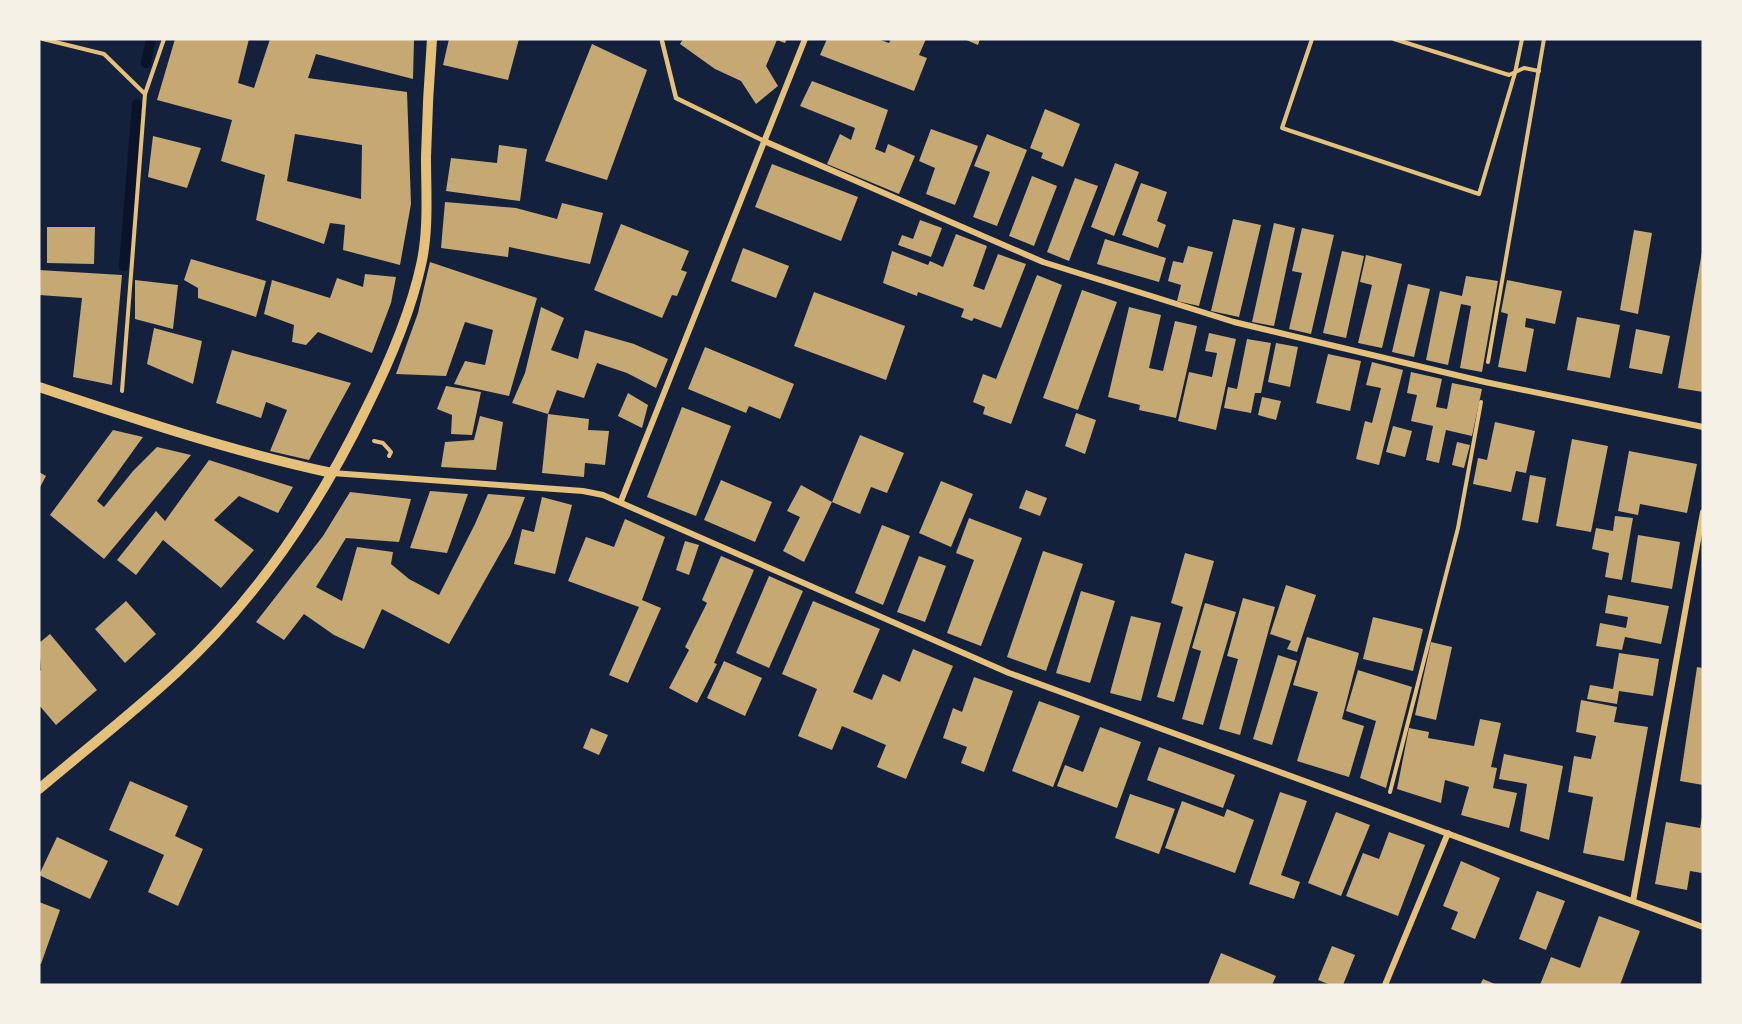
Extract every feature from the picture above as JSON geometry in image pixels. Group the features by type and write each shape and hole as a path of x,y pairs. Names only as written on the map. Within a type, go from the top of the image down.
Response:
{"street":[{"path":"39,789 178,671 212,637 250,594 281,553 354,435 399,337 421,264 426,233 428,90 432,39"},
{"path":"621,501 806,39"},
{"path":"764,141 1043,262 1234,322 1485,382 1703,427"},
{"path":"39,387 282,462 332,473 583,491 621,501 1009,673 1703,927"},
{"path":"1633,901 1703,513"},
{"path":"1385,985 1448,833"}],"lane":[{"path":"662,42 676,98 764,141"}],"path":[{"path":"43,39 104,54 145,94"},
{"path":"121,414 145,94 164,39"},
{"path":"1312,39 1282,128 1479,194 1515,73 1522,39"},
{"path":"1394,39 1509,75 1524,68 1539,70"},
{"path":"1384,810 1458,528 1544,39"},
{"path":"354,435 383,443 391,452 379,476"}],"building":[{"path":"175,39 249,39 238,83 254,88 270,39 414,39 413,79 316,54 308,78 407,92 411,204 400,265 343,250 345,225 330,223 324,244 256,220 265,175 221,161 232,120 157,100","holes":["295,134 362,145 361,199 287,181"]},
{"path":"449,39 519,39 508,80 443,65"},
{"path":"683,39 787,39 785,43 777,40 766,66 778,86 756,104 741,81 715,69 680,44"},
{"path":"827,39 878,39 889,43 891,39 926,39 919,55 927,58 914,91 820,55"},
{"path":"964,39 980,39 978,45"},
{"path":"592,44 647,70 607,180 545,161"},
{"path":"812,81 888,110 875,149 885,153 888,144 915,156 899,194 827,164 840,134 851,140 855,128 800,106"},
{"path":"1045,109 1080,124 1063,167 1041,158 1043,153 1030,148"},
{"path":"931,129 978,146 955,205 926,194 935,168 919,161"},
{"path":"987,134 1027,150 997,226 973,217 990,172 974,166"},
{"path":"153,136 201,148 187,188 148,177"},
{"path":"499,145 527,149 520,201 446,191 451,158 497,163"},
{"path":"1115,163 1139,172 1114,236 1091,227"},
{"path":"772,164 858,197 841,241 755,207"},
{"path":"1032,176 1057,186 1034,246 1009,236"},
{"path":"1075,178 1098,186 1069,261 1047,252"},
{"path":"1141,183 1167,192 1157,221 1166,225 1158,248 1122,235"},
{"path":"445,202 516,208 557,219 562,203 603,213 590,264 509,247 508,257 441,248"},
{"path":"1233,219 1261,225 1239,317 1211,311"},
{"path":"920,220 942,228 931,257 898,245 902,235 913,239"},
{"path":"1274,223 1295,228 1274,326 1252,322"},
{"path":"621,224 689,251 681,270 687,272 677,296 672,295 662,318 594,290"},
{"path":"47,227 95,227 94,264 47,263"},
{"path":"1302,228 1334,235 1311,334 1289,329 1302,273 1292,271"},
{"path":"1634,230 1652,233 1638,314 1620,310"},
{"path":"956,234 987,246 973,286 984,290 998,254 1026,264 1001,328 974,318 972,321 961,317 964,309 918,292 917,296 883,283 892,251 928,265 930,261 943,267"},
{"path":"1105,239 1166,258 1159,282 1097,264"},
{"path":"1188,246 1213,252 1199,306 1177,301 1181,285 1168,281 1173,261 1183,263"},
{"path":"743,248 789,266 776,298 731,281"},
{"path":"1342,251 1364,256 1346,338 1323,333"},
{"path":"1703,252 1703,392 1678,388"},
{"path":"1366,255 1402,264 1382,348 1358,343 1372,285 1360,282"},
{"path":"191,259 266,281 256,317 198,298 198,288 184,280"},
{"path":"430,262 537,298 509,396 454,384 465,361 485,365 493,330 465,322 446,376 396,374 418,313"},
{"path":"39,270 122,275 112,385 73,377 82,298 39,295"},
{"path":"365,274 396,277 391,303 372,353 318,332 306,345 292,342 294,325 264,314 272,280 330,298 337,278 363,287"},
{"path":"1037,275 1062,285 1011,424 983,414 985,407 973,402 983,374 996,379"},
{"path":"1466,276 1498,281 1482,372 1460,368 1471,306 1461,304 1448,365 1426,360 1440,291 1462,296"},
{"path":"135,280 178,285 173,329 135,319"},
{"path":"1507,280 1562,291 1555,324 1526,318 1525,327 1534,329 1526,372 1498,367 1508,314 1501,312"},
{"path":"1408,284 1430,289 1414,357 1392,352"},
{"path":"1082,290 1117,302 1078,410 1043,398"},
{"path":"814,292 905,326 886,380 794,346"},
{"path":"541,307 564,318 551,350 578,359 585,330 634,344 668,359 656,388 627,373 597,363 584,398 557,390 548,414 512,403 525,373"},
{"path":"1129,307 1161,315 1149,368 1163,371 1175,321 1197,326 1176,418 1139,410 1140,405 1108,397"},
{"path":"1577,317 1620,325 1610,378 1567,370"},
{"path":"154,328 202,341 193,384 147,364"},
{"path":"1636,329 1670,336 1662,374 1629,368"},
{"path":"1209,333 1236,339 1216,430 1178,421 1189,372 1212,377 1217,353 1205,351"},
{"path":"1247,339 1271,343 1261,393 1255,393 1251,413 1224,408 1228,387 1237,389"},
{"path":"1276,343 1298,347 1290,387 1268,382"},
{"path":"705,347 794,384 780,419 749,406 746,413 688,389"},
{"path":"232,350 351,383 309,460 270,451 287,410 266,402 261,418 216,403"},
{"path":"1328,354 1361,361 1350,411 1316,403"},
{"path":"1372,362 1403,370 1379,465 1356,459 1365,421 1372,423 1381,388 1366,385"},
{"path":"1411,372 1442,379 1436,407 1447,409 1452,383 1482,389 1472,436 1446,430 1439,463 1426,460 1433,426 1411,421 1417,395 1407,393"},
{"path":"446,386 481,392 472,435 451,434 452,415 437,409"},
{"path":"628,393 648,405 642,428 618,416"},
{"path":"1262,397 1281,401 1276,420 1258,415"},
{"path":"682,407 731,426 696,516 647,497"},
{"path":"1076,413 1096,420 1085,454 1065,446"},
{"path":"548,414 589,419 588,430 609,431 605,465 585,463 584,477 542,473"},
{"path":"480,416 503,422 496,470 441,467 445,442 474,440"},
{"path":"1495,422 1535,431 1526,473 1516,471 1511,492 1473,484 1478,458 1487,460"},
{"path":"1393,426 1412,431 1405,457 1386,452"},
{"path":"113,430 143,437 97,501 104,507 133,471 157,447 191,455 104,559 50,515"},
{"path":"860,435 904,453 887,493 871,487 860,514 832,502"},
{"path":"1572,439 1608,446 1591,532 1556,526"},
{"path":"1457,442 1470,445 1464,468 1452,465"},
{"path":"1629,451 1697,464 1687,513 1640,504 1638,515 1618,511"},
{"path":"209,460 293,487 278,513 239,496 214,520 254,550 221,588 163,540 136,575 117,560 156,511 165,521"},
{"path":"39,472 46,476 39,489"},
{"path":"1530,475 1546,478 1538,523 1522,520"},
{"path":"721,480 772,502 755,542 704,520"},
{"path":"941,481 973,494 951,547 919,533"},
{"path":"801,485 832,502 804,562 783,551 800,517 787,511"},
{"path":"1026,490 1047,498 1040,516 1019,508"},
{"path":"430,491 468,494 447,553 410,548"},
{"path":"350,492 411,499 399,542 346,538 316,587 342,601 357,547 393,552 391,564 409,579 439,595 488,494 525,497 510,536 449,644 382,609 364,649 334,635 304,614 284,640 256,622 323,536"},
{"path":"542,497 572,505 555,574 514,564 522,529 534,532"},
{"path":"1615,516 1633,518 1622,580 1605,577 1609,553 1592,549 1596,528 1613,531"},
{"path":"969,518 1022,538 981,646 947,633 974,560 956,553"},
{"path":"625,519 665,537 642,600 661,608 628,683 609,675 639,607 568,581 586,537 614,547"},
{"path":"882,525 910,536 883,605 855,593"},
{"path":"1638,535 1680,542 1672,589 1631,582"},
{"path":"685,541 699,545 689,575 676,570"},
{"path":"1043,551 1083,564 1046,671 1007,657"},
{"path":"1185,553 1214,561 1174,702 1157,697 1183,607 1171,603"},
{"path":"721,556 754,570 714,663 717,664 697,703 669,688 689,650 685,647 707,603 702,600"},
{"path":"919,556 946,566 925,622 897,612"},
{"path":"769,576 803,591 769,668 736,653"},
{"path":"1286,585 1316,595 1297,652 1287,649 1291,641 1270,634"},
{"path":"1081,591 1115,601 1090,683 1056,673"},
{"path":"1608,595 1669,606 1661,644 1625,637 1622,650 1596,646 1600,623 1626,628 1628,617 1605,613"},
{"path":"1243,598 1275,607 1240,735 1219,729 1238,659 1227,656"},
{"path":"126,601 156,634 125,663 95,629"},
{"path":"813,601 880,629 853,692 872,700 883,674 900,682 913,649 953,666 906,779 877,767 886,745 842,726 832,750 798,736 817,689 782,674"},
{"path":"1205,603 1236,612 1203,725 1182,719 1201,651 1192,648"},
{"path":"1131,616 1161,623 1141,701 1110,693"},
{"path":"1373,617 1423,629 1413,671 1363,659"},
{"path":"50,634 97,690 56,725 39,705 39,672 41,670 39,643"},
{"path":"1307,637 1359,653 1342,719 1364,726 1349,777 1297,761 1318,692 1293,685"},
{"path":"1431,642 1452,647 1436,720 1415,715"},
{"path":"1619,653 1659,659 1653,696 1619,691 1617,704 1587,699 1590,685 1613,689"},
{"path":"1278,655 1297,661 1272,745 1253,739"},
{"path":"724,661 762,678 745,716 707,698"},
{"path":"1697,667 1703,668 1703,785 1680,781"},
{"path":"1358,670 1412,687 1386,788 1360,778 1376,721 1346,711"},
{"path":"974,677 1013,691 984,772 961,763 967,747 943,738 953,708 962,712"},
{"path":"1581,700 1617,707 1614,722 1648,727 1624,861 1583,853 1593,797 1568,792 1574,756 1591,759 1596,736 1576,732"},
{"path":"1039,701 1080,716 1053,787 1012,771"},
{"path":"1480,719 1501,723 1491,767 1497,768 1493,788 1517,793 1509,828 1461,815 1469,787 1445,780 1441,803 1397,789 1409,728 1429,732 1428,738 1474,746"},
{"path":"1100,727 1141,742 1117,808 1057,786 1065,765 1083,772"},
{"path":"591,728 608,735 599,755 583,748"},
{"path":"1159,747 1235,775 1223,808 1147,780"},
{"path":"1504,754 1563,766 1549,840 1520,831 1527,784 1499,779"},
{"path":"130,781 188,806 175,836 203,849 178,906 148,892 164,855 109,830"},
{"path":"1280,792 1307,801 1281,875 1300,882 1294,899 1249,884"},
{"path":"1130,794 1175,809 1159,854 1115,838"},
{"path":"1182,801 1224,817 1227,809 1254,820 1235,873 1165,848"},
{"path":"1336,812 1370,825 1341,896 1308,883"},
{"path":"1702,817 1702,873 1690,871 1687,890 1655,884 1666,822 1700,828"},
{"path":"1389,832 1425,845 1398,916 1346,896 1363,853 1379,859"},
{"path":"57,837 108,861 90,899 39,875"},
{"path":"1461,861 1500,878 1475,939 1451,929 1458,912 1443,906"},
{"path":"1537,891 1565,901 1546,950 1519,939"},
{"path":"39,902 60,910 41,964 39,963"},
{"path":"1599,916 1640,931 1620,985 1540,985 1551,957 1580,968"},
{"path":"1332,946 1355,955 1343,985 1331,985 1318,980"},
{"path":"1221,953 1276,976 1272,985 1208,985"},
{"path":"1483,979 1497,985 1480,985"}],"waterway":[{"path":"146,63 151,39"},
{"path":"124,266 137,104"}]}
